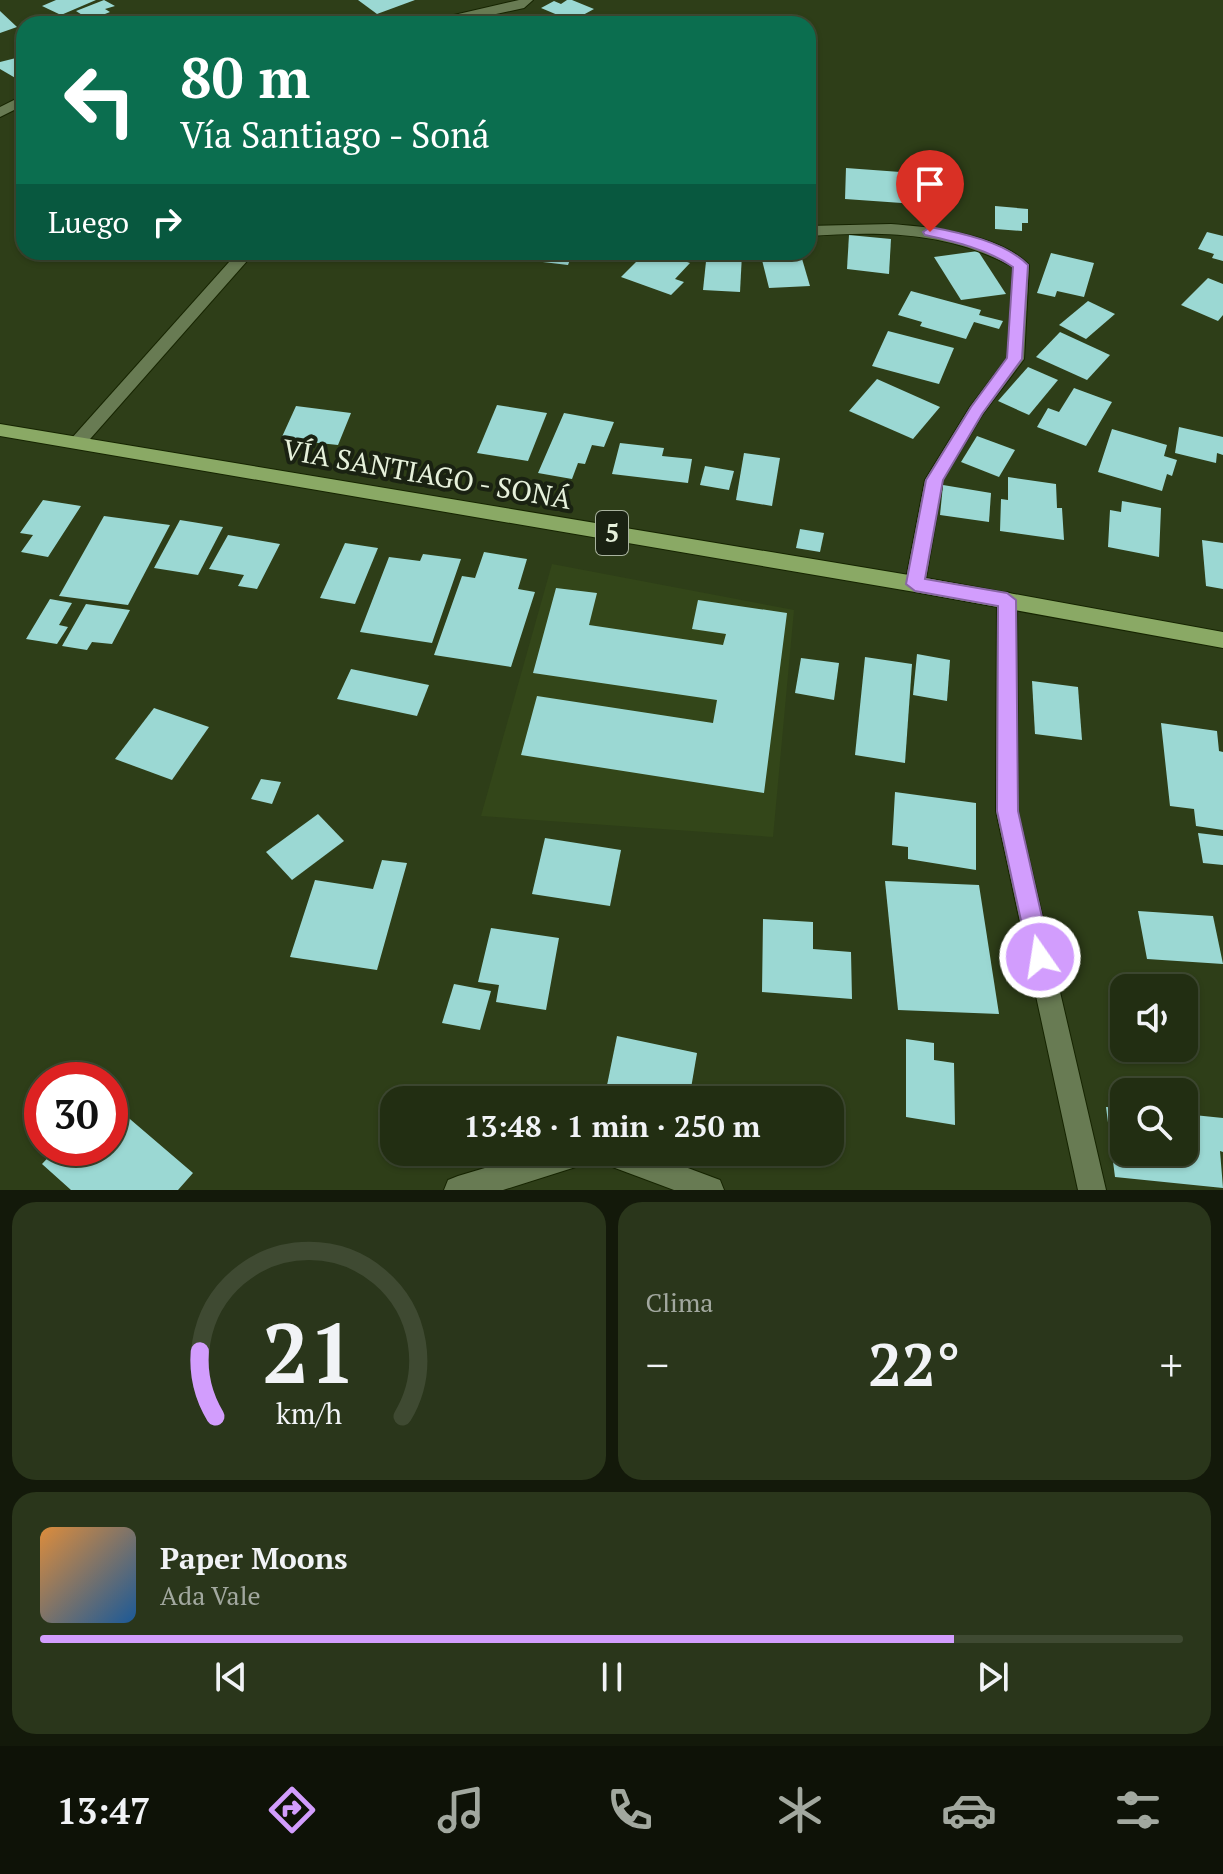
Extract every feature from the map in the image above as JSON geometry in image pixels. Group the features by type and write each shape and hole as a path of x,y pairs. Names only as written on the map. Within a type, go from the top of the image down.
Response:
{"main road":[{"name":"VÍA SANTIAGO - SONÁ","path":"0,430 915,584 1223,640"}],"street":[{"path":"456,16 520,5 527,0"},
{"path":"816,231 907,227 954,236 1005,255 1021,265 1015,359 976,411 934,480 915,584"},
{"path":"77,443 240,260"},
{"path":"1007,600 1007,811 1092,1190"},
{"path":"458,1190 536,1166"},
{"path":"646,1166 710,1190"}],"shaded area":[{"path":"552,564 794,610 773,837 481,816"}],"building":[{"path":"56,0 96,0 61,15 42,6"},
{"path":"104,0 115,6 105,9 110,12 100,16 84,16 76,11"},
{"path":"358,0 415,0 377,14"},
{"path":"572,0 594,9 581,16 560,16 541,8 554,1 561,4"},
{"path":"0,11 16,27 0,33"},
{"path":"16,58 16,78 0,69 0,62"},
{"path":"846,168 914,173 916,204 845,199"},
{"path":"995,206 1028,209 1028,223 1022,223 1022,231 995,229"},
{"path":"1207,232 1223,236 1223,261 1212,258 1214,254 1198,249"},
{"path":"849,235 891,239 889,274 847,269"},
{"path":"978,251 1006,294 961,300 934,257"},
{"path":"1051,253 1094,263 1084,297 1057,291 1055,297 1037,293"},
{"path":"526,260 570,260 568,265"},
{"path":"638,260 682,260 690,263 675,279 684,282 671,295 621,277"},
{"path":"706,260 742,260 740,292 703,290"},
{"path":"762,260 802,260 810,286 769,288"},
{"path":"1208,278 1223,284 1223,315 1218,321 1181,305"},
{"path":"911,291 981,310 979,315 1003,321 999,329 974,322 966,339 920,326 922,322 898,315"},
{"path":"1088,301 1115,314 1086,339 1059,325"},
{"path":"888,331 954,348 939,384 872,366"},
{"path":"1060,332 1110,355 1087,380 1036,357"},
{"path":"1028,367 1058,380 1029,415 998,401"},
{"path":"877,379 940,407 913,439 849,411"},
{"path":"1074,388 1112,402 1086,446 1037,427 1048,408 1059,412"},
{"path":"497,405 547,413 528,461 477,453"},
{"path":"296,406 351,413 338,445 281,439"},
{"path":"564,413 614,422 604,447 592,445 585,464 578,463 572,479 538,473"},
{"path":"1179,427 1223,437 1223,455 1217,453 1216,463 1175,453"},
{"path":"1112,429 1167,445 1164,456 1177,460 1172,476 1167,474 1162,491 1098,472"},
{"path":"977,436 1015,450 999,477 961,462"},
{"path":"620,443 664,448 662,456 692,459 688,483 612,474"},
{"path":"744,453 780,458 772,506 736,500"},
{"path":"705,466 734,471 729,490 700,485"},
{"path":"1008,477 1056,484 1057,508 1062,508 1064,540 1000,531 1001,499 1008,500"},
{"path":"943,485 991,493 989,522 940,515"},
{"path":"43,500 81,506 48,557 21,552 33,535 20,533"},
{"path":"1122,501 1161,508 1159,557 1108,547 1110,510 1121,512"},
{"path":"104,516 170,525 128,605 59,596"},
{"path":"180,520 223,527 198,575 154,568"},
{"path":"800,529 824,533 820,552 796,548"},
{"path":"228,535 280,544 257,589 238,586 244,575 209,569"},
{"path":"1202,540 1223,543 1223,589 1206,586"},
{"path":"345,543 378,548 355,604 320,598"},
{"path":"484,552 527,559 518,589 535,592 511,667 434,655 462,576 475,578"},
{"path":"423,554 461,559 432,643 360,632 389,557 420,561"},
{"path":"556,588 597,593 589,625 723,645 726,634 692,629 698,600 787,613 764,793 521,755 537,696 713,723 717,700 533,673"},
{"path":"50,599 72,603 59,625 68,627 57,644 26,639"},
{"path":"86,604 130,610 112,644 92,642 87,650 62,646"},
{"path":"917,654 950,660 947,701 913,695"},
{"path":"865,657 912,664 905,763 855,755"},
{"path":"801,658 839,663 834,700 795,693"},
{"path":"351,669 429,685 417,716 337,699"},
{"path":"1032,681 1078,687 1082,740 1035,734"},
{"path":"154,708 209,727 172,780 115,759"},
{"path":"1161,723 1217,731 1219,751 1223,752 1223,830 1196,826 1194,809 1170,806"},
{"path":"261,779 281,782 272,804 251,799"},
{"path":"895,792 976,803 976,870 908,859 908,847 892,845"},
{"path":"318,814 344,841 292,880 266,852"},
{"path":"1198,833 1223,836 1223,865 1203,863"},
{"path":"545,838 621,850 610,906 532,894"},
{"path":"382,860 407,863 377,970 290,957 315,880 373,889"},
{"path":"885,881 979,885 999,1014 898,1010"},
{"path":"1138,911 1213,916 1223,964 1147,959"},
{"path":"763,919 813,922 813,949 851,952 852,999 762,992"},
{"path":"491,928 559,938 546,1010 496,1002 499,985 478,982"},
{"path":"454,984 491,991 480,1030 442,1023"},
{"path":"617,1036 697,1053 691,1086 607,1086"},
{"path":"906,1039 934,1043 934,1060 954,1063 955,1125 906,1117"},
{"path":"1106,1107 1110,1107 1110,1138"},
{"path":"1198,1115 1223,1118 1223,1152 1220,1151 1223,1188 1115,1177 1114,1166 1198,1166"},
{"path":"128,1117 193,1173 178,1190 71,1190 44,1166 128,1166"}],"route":[{"path":"930,232 954,236 1005,255 1021,265 1015,359 976,411 934,480 915,584 1007,600 1007,811 1040,957"}]}
